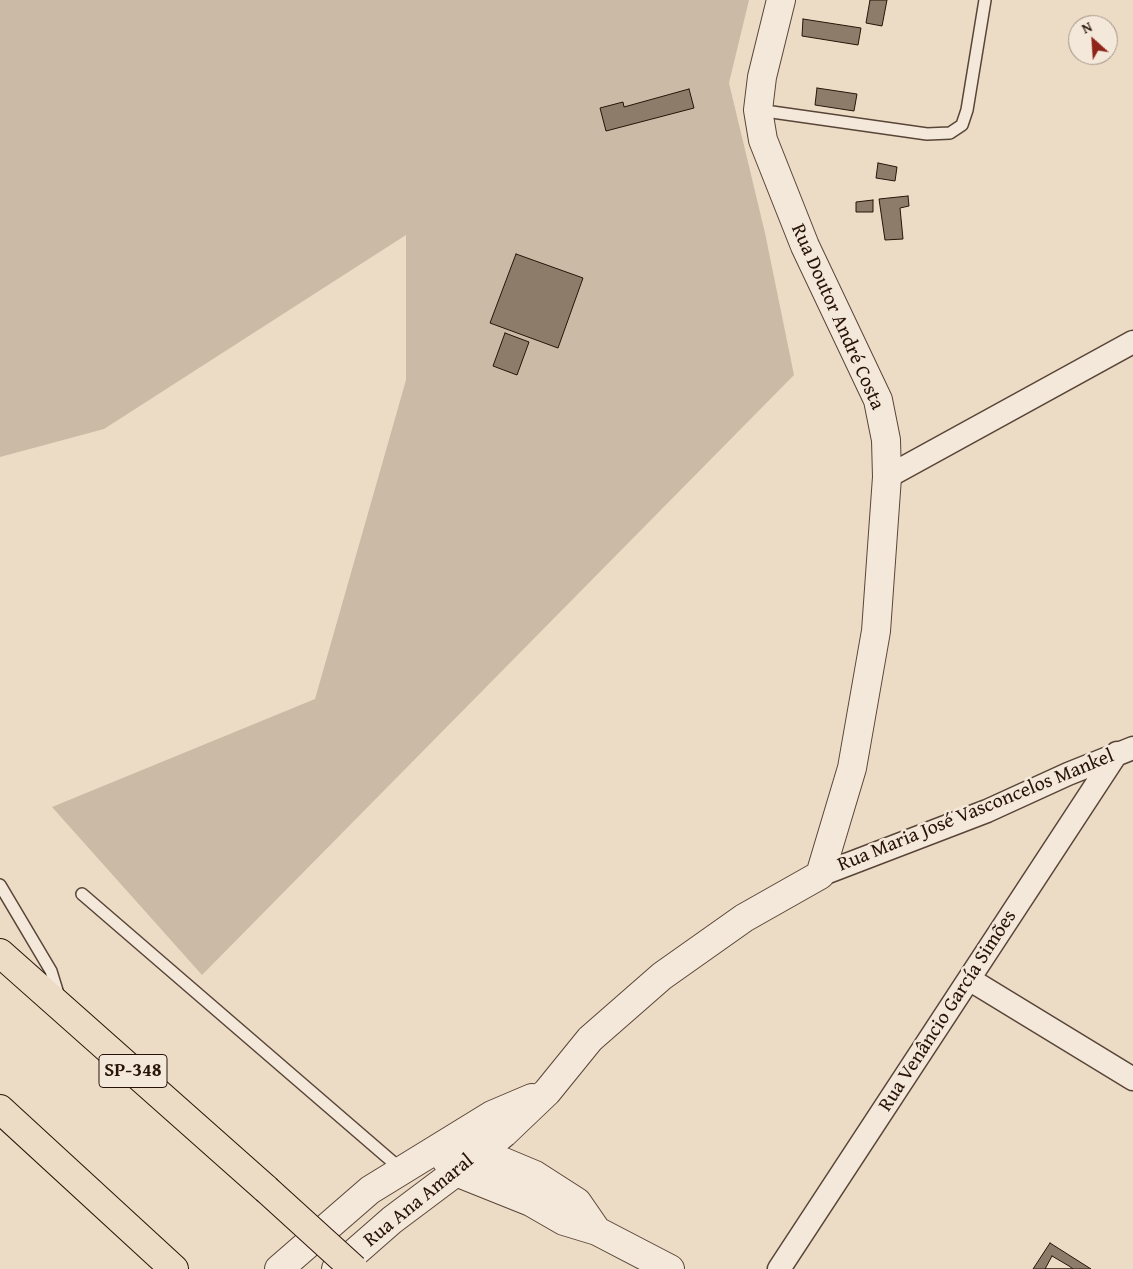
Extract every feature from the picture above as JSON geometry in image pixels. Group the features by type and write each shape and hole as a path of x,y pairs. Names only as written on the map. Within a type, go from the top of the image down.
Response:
{"highway":[{"name":"SP-348","path":"0,953 266,1188 354,1269"},
{"path":"0,1110 172,1267"}],"street":[{"name":"Rua Doutor André Costa","path":"782,0 762,77 758,110 763,140 805,246 878,400 886,440 888,477 876,631 867,690 852,768 820,875"},
{"path":"888,477 1133,342"},
{"name":"Rua Maria José Vasconcelos Mankel","path":"820,875 978,815 1125,750"},
{"name":"Rua Venâncio García Simões","path":"779,1269 969,979 1125,750"},
{"path":"470,1143 547,1092 590,1039 662,976 744,918 820,875"},
{"path":"969,979 1133,1079"},
{"path":"470,1143 535,1175 577,1202 597,1231"},
{"name":"Rua Ana Amaral","path":"278,1269 370,1190 436,1150 470,1143"},
{"name":"Rua Ana Amaral","path":"336,1269 392,1220 456,1172 470,1143"},
{"path":"436,1150 456,1172 531,1202 564,1221 597,1231 670,1269"}],"lane":[{"path":"758,110 928,134 950,133 962,125 967,110 985,0"},
{"path":"0,885 50,971 62,1008"},
{"path":"82,894 402,1170"}],"shaded area":[{"path":"0,0 749,0 729,83 765,233 794,375 202,975 52,807 315,699 406,380 406,235 104,429 0,457"}],"building":[{"path":"870,0 887,0 882,26 866,23"},
{"path":"803,19 861,28 858,45 802,36"},
{"path":"817,88 857,94 854,111 815,105"},
{"path":"689,89 694,108 606,131 600,108 623,102 624,107"},
{"path":"878,163 897,167 895,181 876,178"},
{"path":"908,196 909,206 900,208 903,239 885,240 879,199"},
{"path":"873,200 873,212 856,212 856,202"},
{"path":"516,254 583,278 558,348 490,323"},
{"path":"505,333 529,342 517,375 493,366"},
{"path":"1050,1243 1091,1269 1033,1269"},
{"path":"1052,1256 1069,1266 1073,1269 1045,1269"}]}
